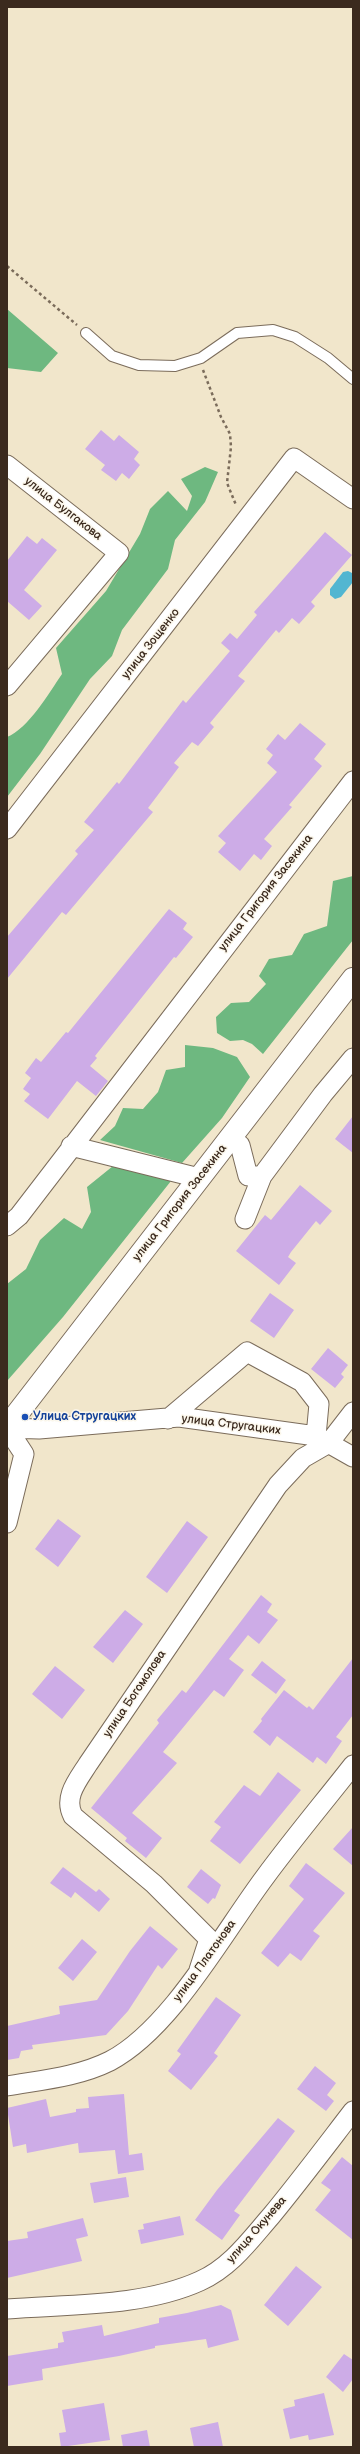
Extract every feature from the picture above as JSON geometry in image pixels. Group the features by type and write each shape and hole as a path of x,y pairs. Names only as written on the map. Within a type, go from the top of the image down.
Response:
{"main road":[{"name":"улица Григория Засекина","path":"7,1428 353,979"}],"street":[{"name":"улица Зощенко","path":"7,830 294,458 353,499"},
{"name":"улица Булгакова","path":"7,465 119,553 7,686"},
{"name":"улица Григория Засекина","path":"13,1221 353,781"},
{"path":"245,1219 262,1176 323,1094 353,1058"},
{"path":"229,1138 240,1145 248,1176 262,1176"},
{"path":"71,1146 199,1178"},
{"path":"168,1419 247,1352 302,1382 319,1404 322,1439"},
{"name":"улица Богомолова","path":"199,1970 210,1939 154,1884 73,1816 68,1808 71,1793 88,1764 278,1485 322,1439 353,1412"},
{"name":"улица Стругацких","path":"7,1428 39,1429 179,1417 322,1439 353,1457"},
{"path":"7,1428 24,1454 7,1523"},
{"name":"улица Платонова","path":"7,2086 87,2071 111,2060 134,2045 165,2016 250,1898 353,1765"},
{"path":"202,1931 215,1936 250,1898"},
{"name":"улица Окунева","path":"7,2309 139,2299 201,2280 225,2266 242,2249 298,2184 353,2111"}],"lane":[{"path":"86,333 112,356 139,365 175,366 201,358 237,334 273,330 295,338 328,358 353,379"}],"path":[{"path":"7,266 86,333"},
{"path":"201,358 203,374 230,434 231,448 227,483 233,501 247,520"}],"green space":[{"path":"7,309 58,353 41,372 7,368"},
{"path":"205,467 218,472 205,502 175,540 168,569 122,630 112,656 90,679 40,754 7,797 7,737 15,733 38,710 62,674 56,648 106,591 140,534 150,509 168,491 187,511 192,496 181,479"},
{"path":"353,876 353,940 263,1054 252,1044 243,1040 230,1041 217,1033 216,1017 231,1003 249,1002 266,984 259,976 269,959 292,955 304,934 327,926 333,881"},
{"path":"185,1045 213,1048 237,1057 250,1077 222,1118 182,1163 100,1140 115,1126 123,1108 143,1109 158,1092 166,1070 185,1067"},
{"path":"113,1166 171,1181 63,1317 7,1381 7,1284 26,1269 40,1240 64,1218 82,1229 91,1212 87,1187"}],"water":[{"path":"348,571 352,573 353,582 341,597 335,599 330,595 330,589 343,572"}],"building":[{"path":"101,430 114,441 119,435 139,452 134,459 140,465 129,479 122,473 116,481 101,470 105,465 85,449"},
{"path":"325,532 352,555 311,602 315,606 299,624 292,618 279,633 276,630 238,676 245,681 210,723 214,727 198,746 192,742 174,763 179,767 148,808 153,812 66,915 62,912 7,979 7,937 78,854 75,851 94,830 84,822 117,782 119,784 183,700 186,703 230,651 221,643 230,633 237,639 257,615 254,612"},
{"path":"27,536 37,544 42,538 57,550 24,590 42,606 29,620 7,601 7,561"},
{"path":"300,723 326,744 314,759 322,766 289,805 292,807 264,839 272,846 261,860 254,854 240,871 218,852 226,843 218,836 277,772 267,763 273,755 266,749 278,734 285,740"},
{"path":"169,909 187,923 183,929 193,937 176,958 174,957 95,1056 97,1058 90,1066 108,1081 96,1096 77,1081 48,1119 24,1101 30,1094 23,1089 31,1078 25,1073 36,1058 41,1062 66,1032 68,1033"},
{"path":"353,1116 353,1153 335,1139"},
{"path":"300,1185 332,1211 320,1225 316,1221 291,1252 288,1257 296,1263 279,1285 236,1251 265,1215 271,1220"},
{"path":"270,1293 294,1310 274,1338 250,1321"},
{"path":"328,1348 348,1365 341,1374 344,1377 335,1388 311,1369"},
{"path":"58,1519 81,1536 58,1567 35,1549"},
{"path":"187,1521 208,1537 167,1593 146,1577"},
{"path":"261,1595 272,1604 267,1612 278,1620 259,1644 248,1635 229,1659 244,1670 224,1697 214,1690 163,1752 177,1763 132,1813 162,1838 146,1858 125,1841 127,1838 91,1808 159,1723 157,1720 182,1690 186,1693"},
{"path":"125,1610 143,1624 113,1663 93,1647"},
{"path":"353,1658 353,1715 336,1737 342,1741 326,1764 317,1757 313,1763 277,1736 270,1746 253,1732 262,1721 261,1719 284,1690 307,1708 309,1706 313,1710"},
{"path":"262,1661 286,1680 276,1694 251,1675"},
{"path":"55,1666 85,1690 62,1719 32,1694"},
{"path":"278,1772 301,1790 240,1864 210,1841 221,1827 214,1822 244,1785 260,1796"},
{"path":"353,1827 353,1866 333,1849"},
{"path":"306,1863 345,1893 313,1931 320,1936 301,1961 290,1953 278,1967 261,1953 304,1899 289,1886"},
{"path":"63,1867 96,1892 99,1889 110,1899 99,1912 75,1892 71,1898 50,1883"},
{"path":"201,1869 221,1885 215,1899 213,1898 208,1904 187,1887"},
{"path":"150,1926 178,1949 162,1969 158,1965 128,2011 106,2035 32,2045 33,2049 21,2051 19,2058 7,2060 7,2026 60,2014 59,2006 97,2000 130,1951"},
{"path":"82,1939 97,1952 73,1981 58,1968"},
{"path":"216,1997 241,2015 214,2053 218,2056 191,2090 168,2071 181,2054 177,2051"},
{"path":"315,2066 336,2083 327,2095 334,2101 326,2111 297,2089"},
{"path":"124,2094 129,2155 142,2153 144,2170 118,2174 115,2150 79,2153 78,2143 27,2153 26,2144 13,2147 7,2108 46,2099 50,2117 76,2112 76,2109 89,2108 88,2097"},
{"path":"278,2118 295,2131 234,2211 240,2215 222,2240 195,2220 217,2190"},
{"path":"342,2157 353,2166 353,2240 315,2210 331,2190 321,2183"},
{"path":"126,2177 129,2197 94,2203 90,2183"},
{"path":"180,2216 184,2235 141,2244 138,2230 144,2229 143,2224"},
{"path":"83,2218 88,2236 76,2239 82,2261 7,2278 7,2241 28,2238 27,2232"},
{"path":"296,2266 322,2287 288,2326 264,2305"},
{"path":"221,2305 231,2310 239,2340 208,2348 206,2339 155,2346 155,2348 119,2356 42,2369 43,2380 7,2386 7,2356 58,2348 58,2343 64,2342 62,2332 102,2325 104,2336 159,2323 159,2318"},
{"path":"344,2354 353,2360 353,2379 343,2392 326,2377"},
{"path":"324,2393 334,2435 309,2440 308,2435 290,2439 283,2409 295,2406 294,2400"},
{"path":"104,2403 110,2440 61,2447 59,2433 66,2432 62,2410"},
{"path":"218,2422 223,2447 194,2447 190,2428"},
{"path":"147,2430 150,2447 123,2447 121,2435"}],"place":[{"name":"Улица Стругацких","path":"25,1417"}]}
